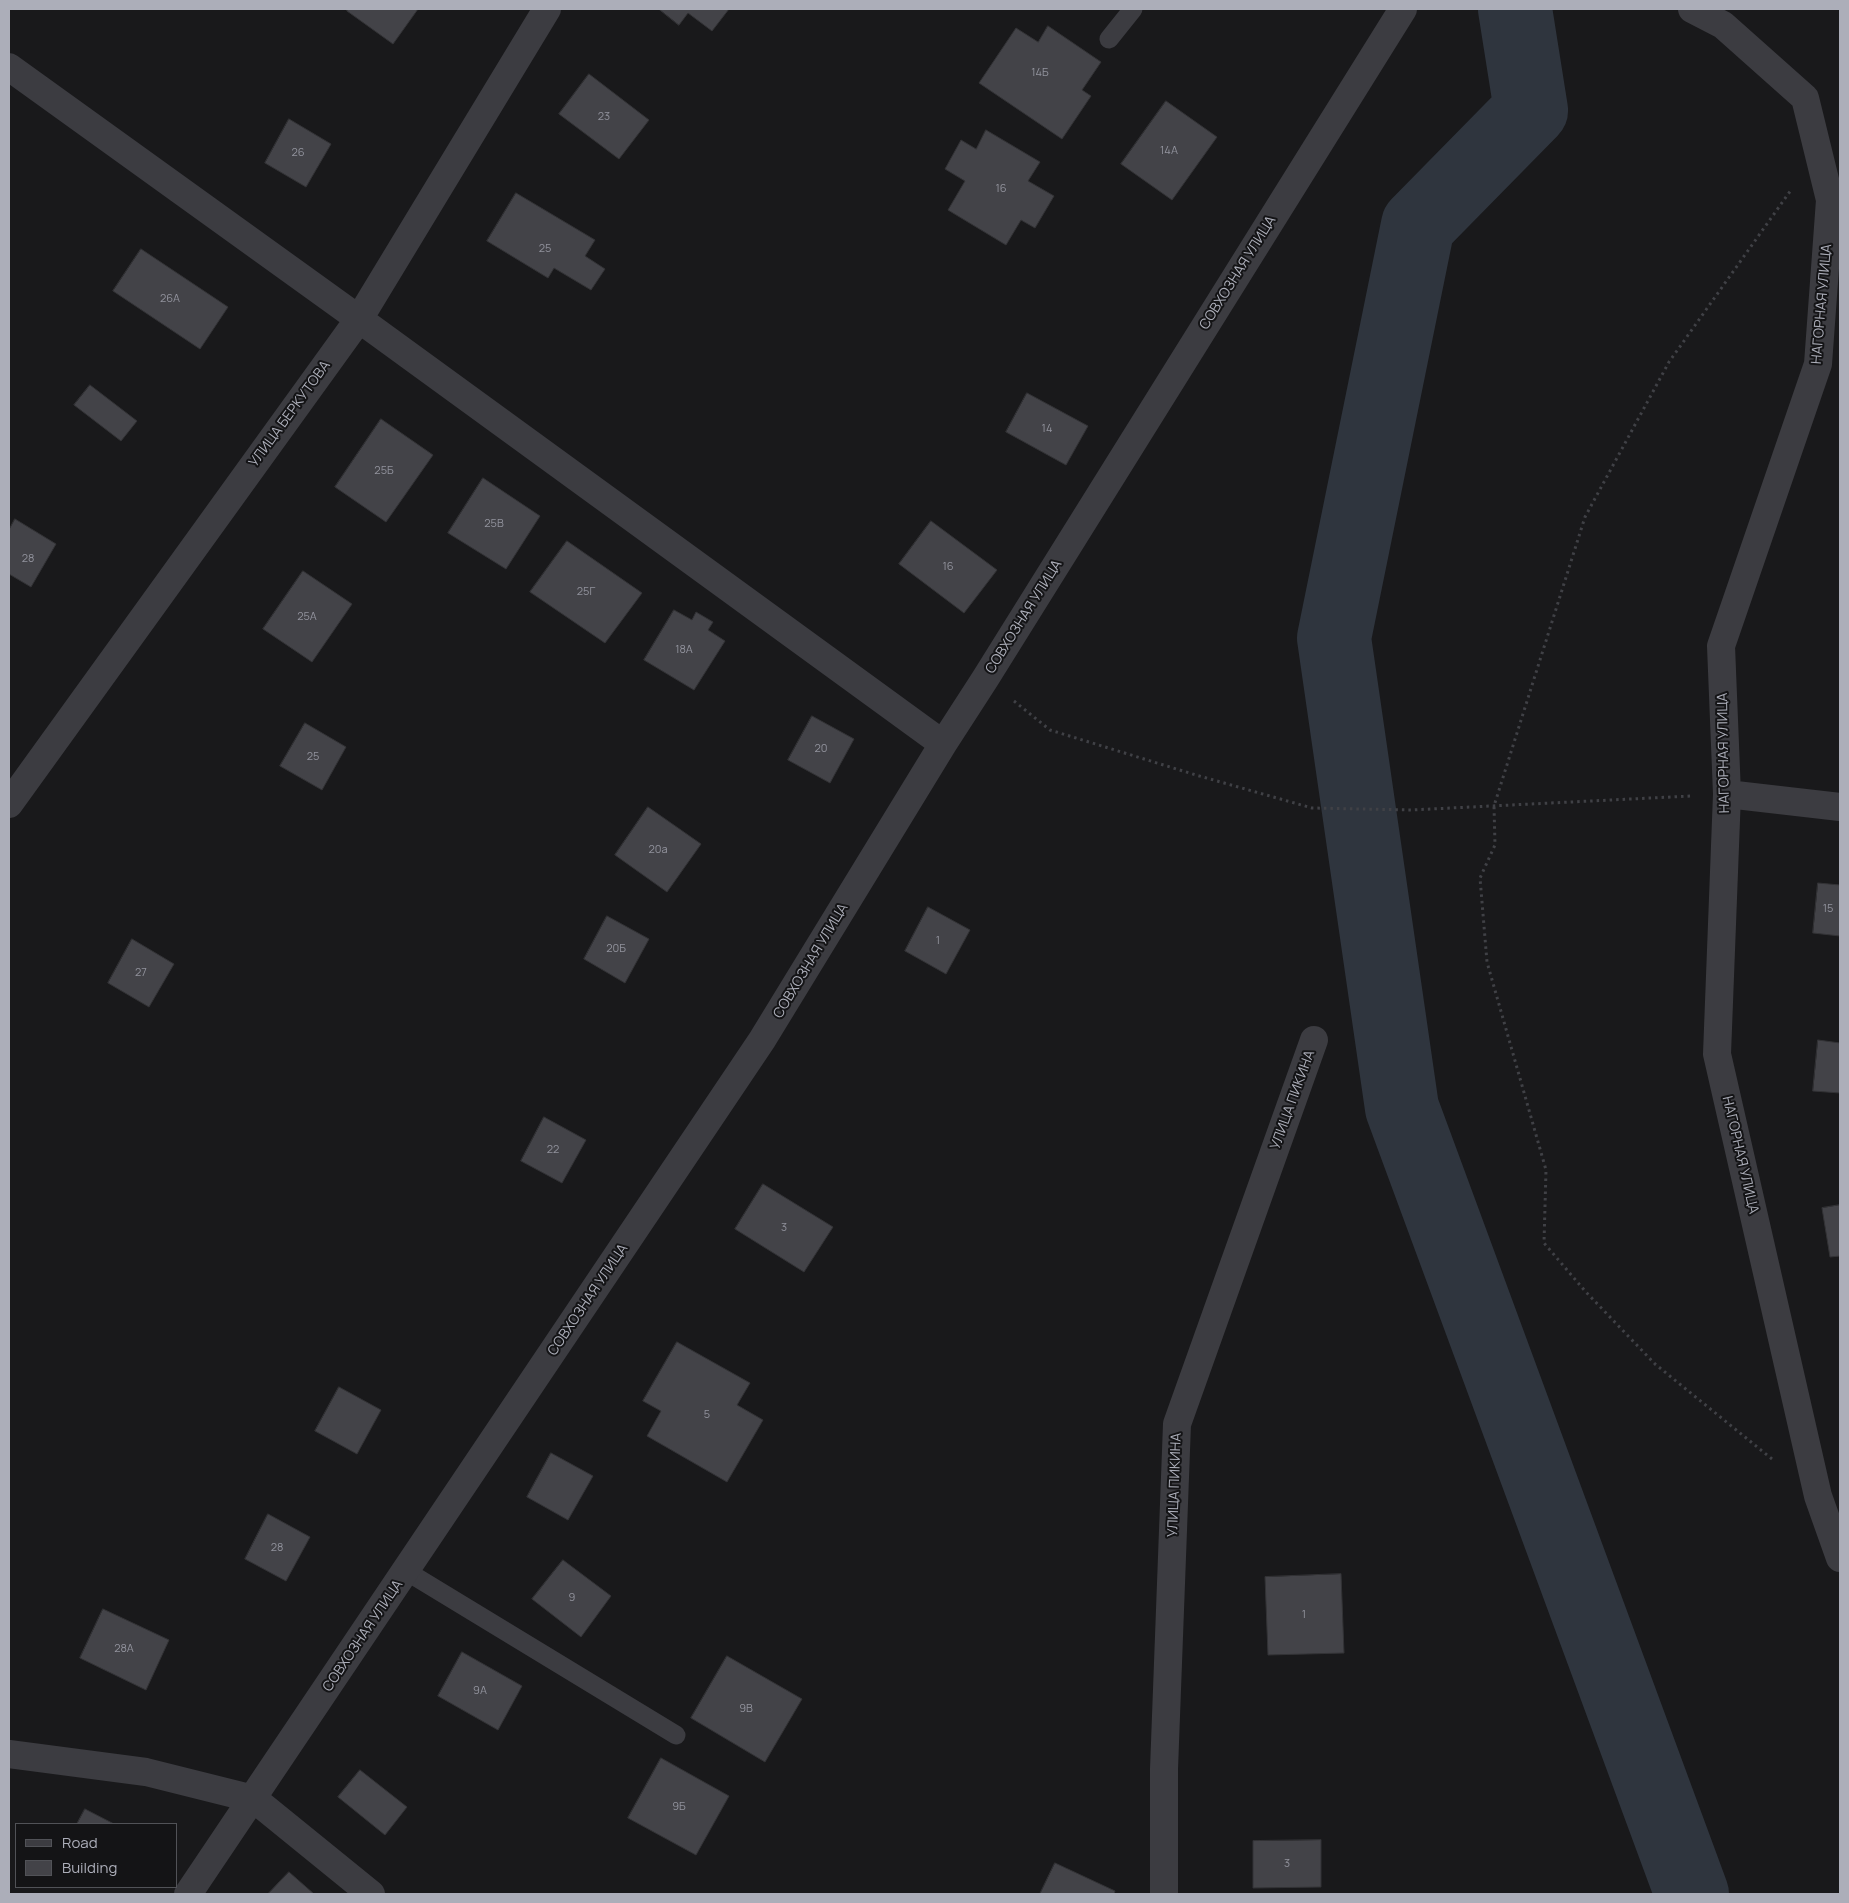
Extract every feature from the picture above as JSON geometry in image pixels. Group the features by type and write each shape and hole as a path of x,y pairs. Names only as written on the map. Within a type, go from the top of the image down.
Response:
{"street":[{"name":"УЛИЦА БЕРКУТОВА","path":"9,804 359,319 547,9"},
{"name":"СОВХОЗНАЯ УЛИЦА","path":"188,1894 762,1040 943,744 986,679 1403,9"},
{"name":"НАГОРНАЯ УЛИЦА","path":"1692,9 1723,25 1805,98 1830,200 1818,364 1721,646 1727,794 1717,1054 1818,1496 1840,1558"},
{"path":"9,67 943,744"},
{"path":"1727,794 1840,807"},
{"name":"УЛИЦА ПИКИНА","path":"1164,1894 1164,1769 1177,1424 1314,1040"},
{"path":"9,1754 146,1772 254,1798 371,1894"}],"lane":[{"path":"1109,39 1133,9"},
{"path":"406,1571 676,1735"}],"path":[{"path":"1774,1460 1655,1364 1585,1291 1544,1243 1546,1170 1487,962 1480,878 1495,845 1494,806 1585,517 1669,362 1794,185"},
{"path":"986,679 1050,730 1312,808 1411,810 1727,794"}],"building":[{"path":"348,9 418,9 393,44 347,11"},
{"path":"659,9 729,9 712,31 688,13 679,25"},
{"path":"1048,26 1101,62 1082,90 1091,96 1062,139 979,83 1016,28 1038,42"},
{"path":"589,74 649,120 619,159 559,114"},
{"path":"1166,101 1217,137 1172,200 1121,164"},
{"path":"289,119 331,144 306,187 265,163"},
{"path":"986,130 1040,162 1028,181 1054,196 1035,228 1021,220 1006,245 948,210 965,181 945,169 961,140 976,149"},
{"path":"516,193 595,240 585,256 605,269 591,290 554,268 548,278 487,241"},
{"path":"141,249 228,307 200,349 113,291"},
{"path":"90,385 137,421 121,441 74,405"},
{"path":"1027,393 1088,426 1066,465 1006,432"},
{"path":"381,419 433,455 386,522 335,487"},
{"path":"483,478 540,516 506,569 448,533"},
{"path":"15,519 56,544 31,587 9,574 9,530"},
{"path":"931,521 997,570 964,613 899,564"},
{"path":"567,541 642,593 605,643 530,592"},
{"path":"303,571 352,604 312,662 263,629"},
{"path":"674,610 692,620 696,612 713,622 708,630 725,641 694,690 644,660"},
{"path":"812,716 854,739 830,783 788,760"},
{"path":"305,723 346,747 322,790 280,766"},
{"path":"648,807 701,844 667,892 615,855"},
{"path":"1818,883 1840,885 1840,936 1813,933"},
{"path":"928,907 970,930 946,974 905,951"},
{"path":"607,916 649,939 625,983 584,959"},
{"path":"132,939 174,964 149,1007 108,983"},
{"path":"1818,1040 1840,1043 1840,1093 1813,1091"},
{"path":"544,1117 586,1140 562,1183 521,1161"},
{"path":"763,1184 833,1227 804,1272 735,1229"},
{"path":"1840,1205 1840,1256 1830,1257 1822,1208"},
{"path":"677,1342 750,1383 737,1405 763,1420 727,1482 647,1436 661,1411 643,1401"},
{"path":"339,1387 381,1410 357,1454 315,1431"},
{"path":"551,1453 593,1476 568,1520 527,1497"},
{"path":"268,1514 310,1537 286,1581 245,1559"},
{"path":"563,1560 611,1596 581,1637 532,1599"},
{"path":"1341,1574 1344,1653 1268,1655 1265,1577"},
{"path":"103,1609 169,1640 146,1690 80,1658"},
{"path":"462,1652 522,1686 498,1730 438,1696"},
{"path":"727,1656 802,1699 765,1762 691,1718"},
{"path":"661,1758 729,1796 696,1855 628,1818"},
{"path":"360,1770 407,1807 385,1835 338,1797"},
{"path":"85,1809 112,1823 78,1823"},
{"path":"1321,1840 1321,1887 1253,1888 1253,1841"},
{"path":"1055,1863 1115,1891 1114,1894 1040,1894"},
{"path":"289,1872 314,1894 268,1894"}],"waterway":[{"path":"1515,9 1531,110 1418,225 1334,638 1402,1108 1692,1894"}]}
